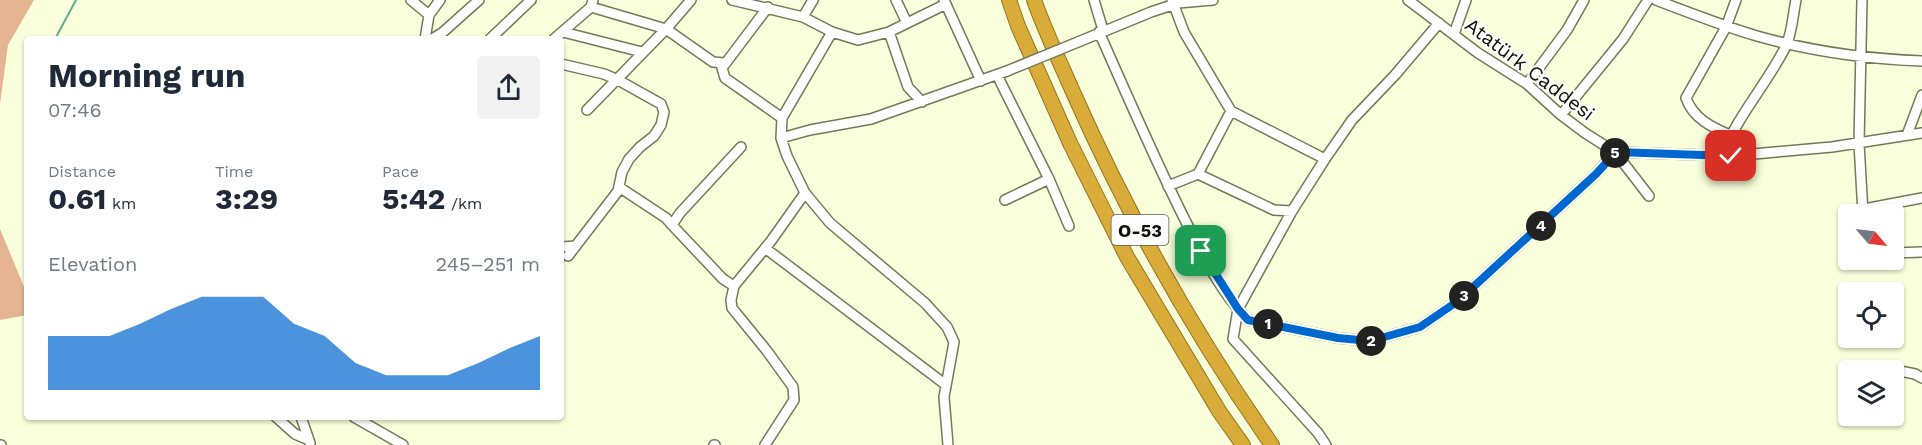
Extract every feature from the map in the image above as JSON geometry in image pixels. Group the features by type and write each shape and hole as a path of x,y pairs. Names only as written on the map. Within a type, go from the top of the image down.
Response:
{"highway":[{"name":"O-53","path":"1009,0 1018,26 1070,143 1127,257 1219,411 1243,445"},
{"name":"O-53","path":"1034,0 1091,131 1147,244 1239,397 1272,445"}],"street":[{"path":"411,0 429,15"},
{"path":"426,36 429,15 440,0"},
{"path":"437,36 479,0"},
{"path":"493,36 531,0"},
{"path":"587,110 618,80 691,0"},
{"path":"732,0 803,17 832,32 858,40 889,32 945,2 981,81"},
{"path":"803,17 813,0"},
{"path":"896,0 907,23"},
{"path":"1094,0 1101,31 1168,186 1201,251 1238,309 1248,320 1338,338 1370,341 1420,327 1458,301 1596,174 1616,152 1649,196"},
{"path":"781,138 810,130 871,119 922,102 1007,71 1172,2 1213,0"},
{"name":"Atatürk Caddesi","path":"1408,0 1527,84 1561,115 1616,152 1722,156 1859,143 1922,133"},
{"path":"1454,34 1466,0"},
{"path":"1527,84 1567,30 1584,0"},
{"path":"1561,115 1623,39 1648,0"},
{"path":"1656,0 1726,27 1787,43 1862,57 1922,61"},
{"path":"1730,135 1712,128 1696,115 1688,106 1686,98 1726,27 1736,0"},
{"path":"1722,156 1730,135 1768,78 1787,43 1796,0"},
{"path":"1862,0 1859,143 1863,204"},
{"path":"1172,2 1184,32 1231,111 1324,159"},
{"path":"558,36 592,3 666,29 713,63 724,63"},
{"path":"768,8 722,68 725,78 782,118"},
{"path":"1326,445 1318,433 1233,339 1238,309 1292,211 1324,159 1352,120 1395,75 1439,23"},
{"path":"563,32 642,52"},
{"path":"832,32 782,118 781,138 805,193 830,223 925,303 947,327 954,342 944,396 948,445"},
{"path":"889,32 908,87 922,102"},
{"path":"564,65 604,74 618,80 661,104 664,112 662,125 654,136 629,159 622,172 618,191 568,256"},
{"path":"997,75 1049,179 1069,226"},
{"path":"1907,135 1922,95"},
{"path":"1168,186 1198,174 1231,111"},
{"path":"672,225 680,213 741,147"},
{"path":"1198,174 1274,210 1292,211"},
{"path":"1005,200 1049,179"},
{"path":"619,187 666,218 723,279 734,285"},
{"path":"765,445 794,400 793,387 732,308 731,300 734,285 765,248 805,193"},
{"path":"1897,204 1922,198"},
{"path":"564,247 576,246"},
{"path":"765,248 946,385"},
{"path":"1904,253 1922,252"},
{"path":"1904,372 1922,378"},
{"path":"280,420 310,442"},
{"path":"302,420 310,442"},
{"path":"359,420 403,445"}],"shaded area":[{"path":"0,0 34,0 8,45 0,104"},
{"path":"0,229 24,287 24,316 0,320"}],"waterway":[{"path":"57,36 76,0"}],"route":[{"path":"1201,251 1238,309 1248,320 1338,338 1370,341 1420,327 1458,301 1519,247 1616,152 1731,156"}]}
